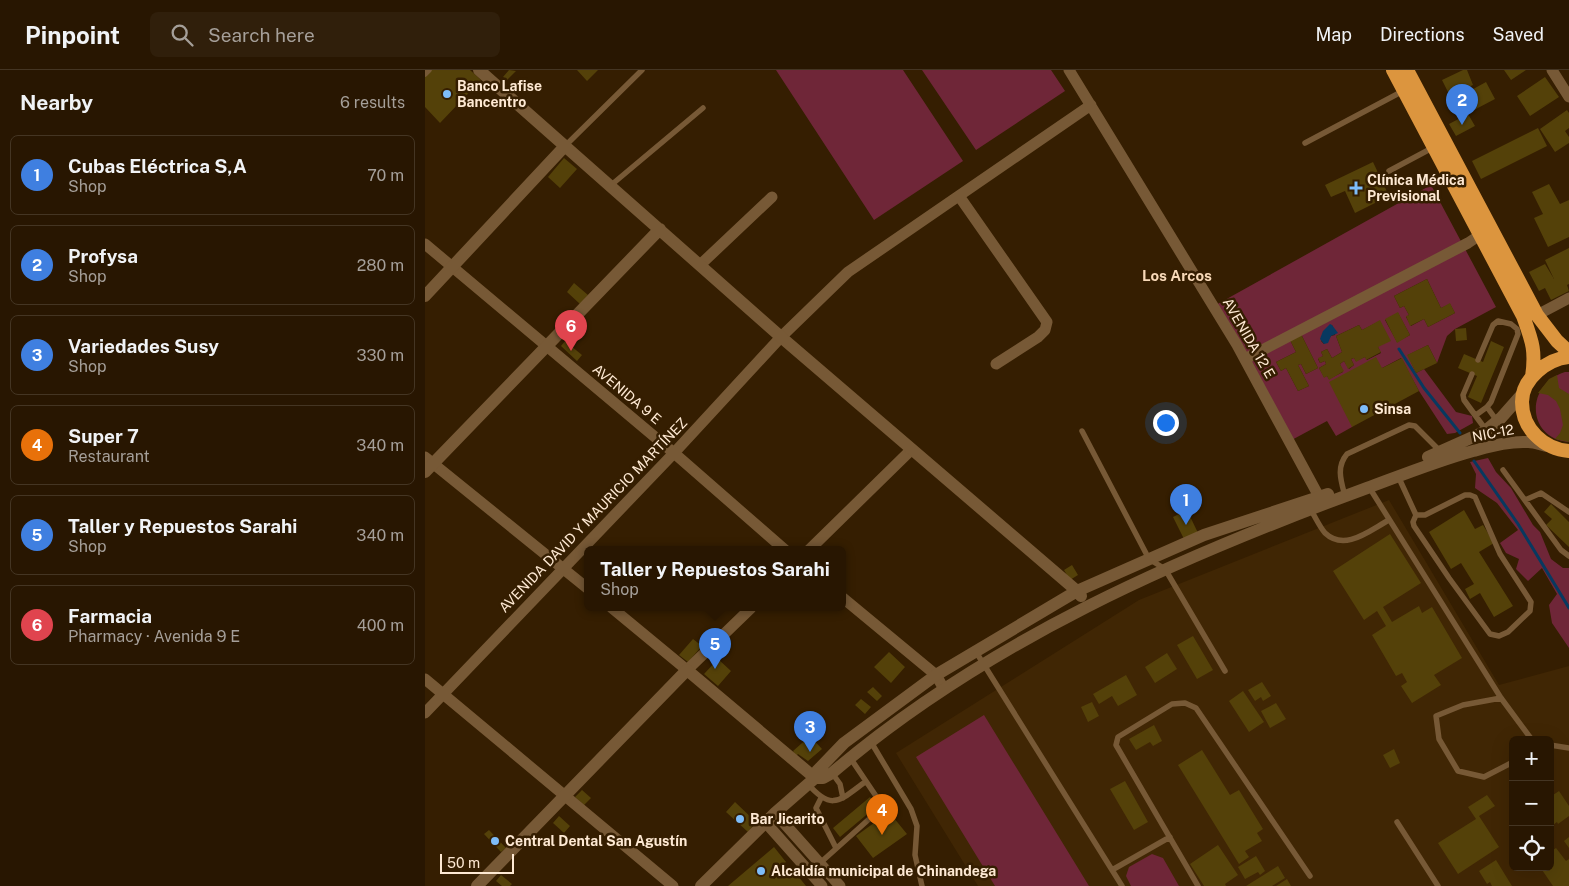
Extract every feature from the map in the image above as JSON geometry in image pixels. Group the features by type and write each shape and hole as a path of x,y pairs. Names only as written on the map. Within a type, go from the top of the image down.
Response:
{"highway":[{"path":"1393,70 1480,235 1530,315 1569,352"},
{"path":"1407,70 1530,315 1534,365 1532,377 1524,392"},
{"path":"1532,377 1547,364 1560,358 1569,357"},
{"name":"NIC-12","path":"1524,392 1522,402 1528,426 1537,437 1562,451"}],"street":[{"path":"479,70 781,337 1077,591 1086,606"},
{"name":"AVENIDA 12 E","path":"1069,70 1245,359 1321,500"},
{"path":"1552,70 1569,97"},
{"name":"AVENIDA DAVID Y MAURICIO MARTÍNEZ","path":"425,713 674,453 781,337 848,272 1091,105"},
{"path":"425,296 565,146"},
{"path":"959,196 1047,322 1045,330 1038,338 996,364"},
{"path":"700,265 773,197"},
{"path":"584,585 563,567 428,464 660,229"},
{"path":"1245,359 1467,244 1480,235"},
{"name":"AVENIDA 9 E","path":"425,244 674,453 780,546"},
{"path":"1530,315 1569,298"},
{"name":"NIC-12","path":"1443,455 1487,430 1524,392"},
{"name":"NIC-12","path":"1443,455 1513,442 1530,442 1562,451"},
{"path":"813,546 911,450"},
{"path":"701,886 775,813 811,781 817,771 844,744 936,676 1077,591 1204,535 1345,492 1443,455"},
{"path":"811,781 832,773 944,689 983,664 1086,606 1165,569 1310,509 1321,500"},
{"path":"846,601 936,676 944,689"},
{"path":"616,611 687,670 811,781"},
{"path":"477,886 687,670 748,611"},
{"path":"425,679 673,886"},
{"path":"775,813 840,886"},
{"path":"765,823 822,886"}],"lane":[{"path":"425,74 429,70"},
{"path":"565,146 641,70"},
{"path":"1305,143 1404,90"},
{"path":"611,186 703,108"},
{"path":"1389,171 1434,147"},
{"path":"1511,324 1530,315"},
{"path":"1475,415 1487,408 1491,402 1518,334 1517,329 1511,324 1498,322 1493,326 1478,360"},
{"path":"1472,374 1463,395 1487,430"},
{"path":"1487,408 1497,421"},
{"path":"1345,492 1339,468 1341,460 1347,454 1409,425 1415,426 1443,455"},
{"path":"1081,431 1149,559 1165,569 1225,671"},
{"path":"1503,470 1561,550 1569,556"},
{"path":"1397,473 1416,515 1413,522 1414,526 1490,634 1499,636 1507,632 1530,611 1531,602 1500,554 1475,497 1465,495 1425,515 1416,515"},
{"path":"1368,484 1501,698 1529,736"},
{"path":"1525,500 1541,493 1569,512"},
{"path":"1310,509 1326,533 1336,541 1348,542 1389,520"},
{"path":"976,652 1122,886"},
{"path":"1501,698 1463,705 1436,716 1439,739 1458,771 1484,777 1509,764"},
{"path":"1198,886 1116,745 1118,737 1172,704 1185,703 1196,708 1310,876"},
{"path":"871,742 911,809 917,826 915,855 922,886"},
{"path":"1554,746 1569,748"},
{"path":"810,872 877,812 880,807 879,802 850,758"},
{"path":"832,773 840,784 843,798"},
{"path":"811,781 821,798 833,801 843,798 865,782"},
{"path":"821,798 816,808 836,848"},
{"path":"1397,822 1438,886"},
{"path":"1112,870 1170,837"}],"shaded area":[{"path":"776,70 903,70 963,161 874,220"},
{"path":"922,70 1051,70 1065,91 976,150"},
{"path":"1431,185 1496,307 1455,329 1447,336 1437,363 1428,345 1408,355 1416,373 1424,369 1456,412 1472,416 1473,423 1455,433 1447,434 1419,391 1401,358 1382,368 1352,427 1336,436 1327,421 1288,442 1214,306","holes":["1427,279 1441,308 1450,304 1455,313 1428,327 1424,319 1411,326 1406,317 1409,315 1404,306 1400,308 1394,296","1398,313 1410,335 1397,342 1385,320","1380,321 1378,347 1381,353 1367,360 1365,357 1356,361 1354,358 1351,359 1354,365 1349,369 1344,361 1340,364 1343,372 1329,379 1327,376 1324,377 1319,368 1326,364 1325,361 1320,363 1318,359 1323,356 1321,352 1327,349 1332,358 1342,352 1336,336 1359,325 1362,330","1332,325 1334,330 1336,330 1335,335 1331,336 1324,344 1321,341","1301,334 1318,368 1306,374 1301,364 1298,365 1309,386 1298,391 1286,368 1281,371 1276,362 1296,352 1290,340"]},
{"path":"1565,372 1569,372 1569,442 1555,439 1545,432 1538,422 1536,411 1537,399 1542,388 1552,379"},
{"path":"1488,458 1496,472 1511,488 1533,525 1540,532 1551,559 1563,568 1569,568 1569,648 1552,623 1549,605 1557,594 1542,568 1528,581 1516,569 1519,559 1506,553 1500,543 1518,530 1497,503 1475,488 1476,474 1470,462"},
{"path":"1389,500 1499,685 1569,666 1569,886 978,886 896,753 1139,600"},
{"path":"984,715 1089,886 995,886 916,757"},
{"path":"1152,854 1163,858 1179,886 1131,886 1126,876 1129,867"}],"water":[{"path":"1330,324 1338,333 1331,336 1328,343 1324,344 1320,339 1323,331"}],"building":[{"name":"Banco Lafise Bancentro","path":"425,70 470,70 481,80 440,123 425,107"},
{"path":"509,70 516,71 507,80 503,77"},
{"path":"577,70 598,70 587,81"},
{"path":"1467,70 1473,85 1450,96 1442,80"},
{"path":"1504,70 1526,70 1511,80"},
{"path":"1545,77 1559,97 1530,116 1517,96"},
{"path":"1486,82 1495,99 1474,110 1466,93"},
{"path":"1567,110 1569,113 1569,128 1565,131 1569,137 1569,143 1555,152 1540,129"},
{"path":"1468,114 1475,126 1456,136 1449,124"},
{"path":"1538,128 1547,146 1481,179 1472,161"},
{"path":"564,158 577,169 560,188 548,177"},
{"name":"Clínica Médica Previsional","path":"1373,162 1389,196 1355,213 1345,191 1331,197 1325,185"},
{"path":"1549,184 1560,204 1569,200 1569,237 1548,247 1534,218 1543,214 1532,192"},
{"path":"1569,248 1569,284 1567,285 1569,291 1551,300 1545,288 1539,291 1529,272 1545,264 1554,279 1545,260"},
{"path":"1427,279 1441,308 1450,303 1455,313 1428,327 1424,319 1410,326 1406,316 1409,315 1404,306 1400,308 1394,296"},
{"path":"574,283 588,295 580,304 567,292"},
{"path":"1398,312 1410,335 1397,343 1385,319"},
{"path":"1380,320 1391,341 1378,347 1381,352 1366,360 1365,357 1356,362 1354,358 1351,359 1354,365 1348,369 1344,361 1340,364 1344,371 1329,380 1327,376 1324,378 1319,368 1326,364 1325,361 1320,363 1318,358 1323,356 1321,352 1327,349 1332,358 1342,352 1336,336 1359,325 1362,330"},
{"path":"1466,328 1467,340 1456,341 1455,329"},
{"path":"1301,334 1318,368 1306,374 1301,364 1298,365 1309,386 1298,391 1286,368 1281,371 1276,362 1296,352 1290,340"},
{"path":"565,341 582,355 577,361 561,346"},
{"path":"1491,341 1504,347 1481,403 1468,397 1477,376 1458,368 1464,354 1483,362"},
{"path":"1428,345 1437,363 1416,373 1407,355"},
{"name":"Sinsa","path":"1376,357 1382,368 1402,358 1419,391 1352,427 1329,382"},
{"path":"1557,375 1559,388 1569,394 1569,442 1555,439 1563,425 1560,409 1556,401 1548,395 1538,393 1549,379"},
{"path":"1551,504 1569,522 1569,547 1546,525 1552,519 1544,512"},
{"path":"1187,510 1198,533 1184,539 1173,517"},
{"path":"1464,510 1475,529 1483,525 1494,543 1479,552 1513,606 1494,617 1480,593 1470,599 1465,589 1474,584 1461,563 1451,569 1429,532"},
{"path":"1390,534 1421,583 1383,607 1392,622 1419,606 1422,613 1432,607 1462,658 1434,675 1441,685 1412,703 1401,686 1407,682 1402,673 1396,676 1372,635 1386,626 1377,611 1364,620 1333,571"},
{"path":"1072,565 1078,575 1070,580 1064,570"},
{"path":"1193,636 1213,670 1197,679 1177,645"},
{"path":"693,639 702,646 688,662 679,655"},
{"path":"889,652 905,667 891,683 874,667"},
{"path":"1167,653 1177,669 1155,683 1145,667"},
{"path":"718,659 731,671 718,686 704,674"},
{"path":"1126,675 1137,695 1118,706 1112,696 1099,704 1093,694"},
{"path":"1262,682 1271,696 1263,701 1261,697 1255,701 1248,690"},
{"path":"873,687 882,696 877,701 867,692"},
{"path":"1243,691 1264,722 1249,732 1229,701"},
{"path":"861,699 871,707 865,714 855,705"},
{"path":"1092,702 1099,716 1088,722 1081,707"},
{"path":"1276,703 1286,719 1270,728 1261,711"},
{"path":"1154,725 1162,741 1153,746 1150,742 1136,750 1129,739"},
{"path":"810,736 822,749 808,761 798,754 796,756 793,751"},
{"path":"1394,749 1400,763 1390,768 1383,755"},
{"path":"1202,750 1230,795 1239,790 1263,829 1257,833 1262,841 1245,851 1249,857 1239,864 1178,765"},
{"path":"1125,781 1148,822 1134,830 1110,789"},
{"path":"582,790 591,798 584,805 575,797"},
{"path":"1559,791 1569,806 1569,816 1558,824 1557,822 1554,824 1554,794"},
{"path":"1487,795 1495,806 1479,816 1499,847 1458,874 1438,843 1476,819 1468,807"},
{"path":"870,797 877,806 840,837 833,828"},
{"path":"735,802 756,822 748,832 726,812"},
{"path":"889,812 907,834 873,858 856,836"},
{"path":"559,816 570,826 564,833 553,823"},
{"name":"Central Dental San Agustín","path":"489,830 506,848 501,852 484,834"},
{"path":"1569,837 1569,848 1564,841"},
{"path":"1218,845 1238,875 1225,884 1226,886 1204,886 1190,864"},
{"name":"Alcaldía municipal de Chinandega","path":"774,847 786,862 771,875 774,879 790,866 806,886 728,886"},
{"path":"1556,848 1566,861 1569,859 1569,886 1553,886 1543,871 1554,871 1554,849"},
{"path":"1256,856 1265,871 1260,875 1258,872 1245,879 1238,867"},
{"path":"1496,860 1512,886 1492,886 1490,882 1487,884 1479,871"},
{"path":"1278,866 1285,878 1272,886 1246,886"},
{"path":"501,875 512,884 510,886 502,886 496,881"},
{"path":"1287,879 1291,886 1276,886"}],"waterway":[{"path":"1399,349 1424,388 1460,433"},
{"path":"1474,461 1518,524 1569,608"}],"place":[{"name":"Banco Lafise Bancentro","path":"447,94"},
{"name":"Profysa","path":"1462,125"},
{"name":"Clínica Médica Previsional","path":"1356,188"},
{"name":"Farmacia","path":"571,351"},
{"name":"Sinsa","path":"1364,409"},
{"name":"Cubas Eléctrica S,A","path":"1186,525"},
{"name":"Taller y Repuestos Sarahi","path":"715,669"},
{"name":"Variedades Susy","path":"810,752"},
{"name":"Bar Jicarito","path":"740,819"},
{"name":"Super 7","path":"882,835"},
{"name":"Central Dental San Agustín","path":"495,841"},
{"name":"Alcaldía municipal de Chinandega","path":"761,871"}],"district":[{"name":"Los Arcos","path":"1177,276"}]}
